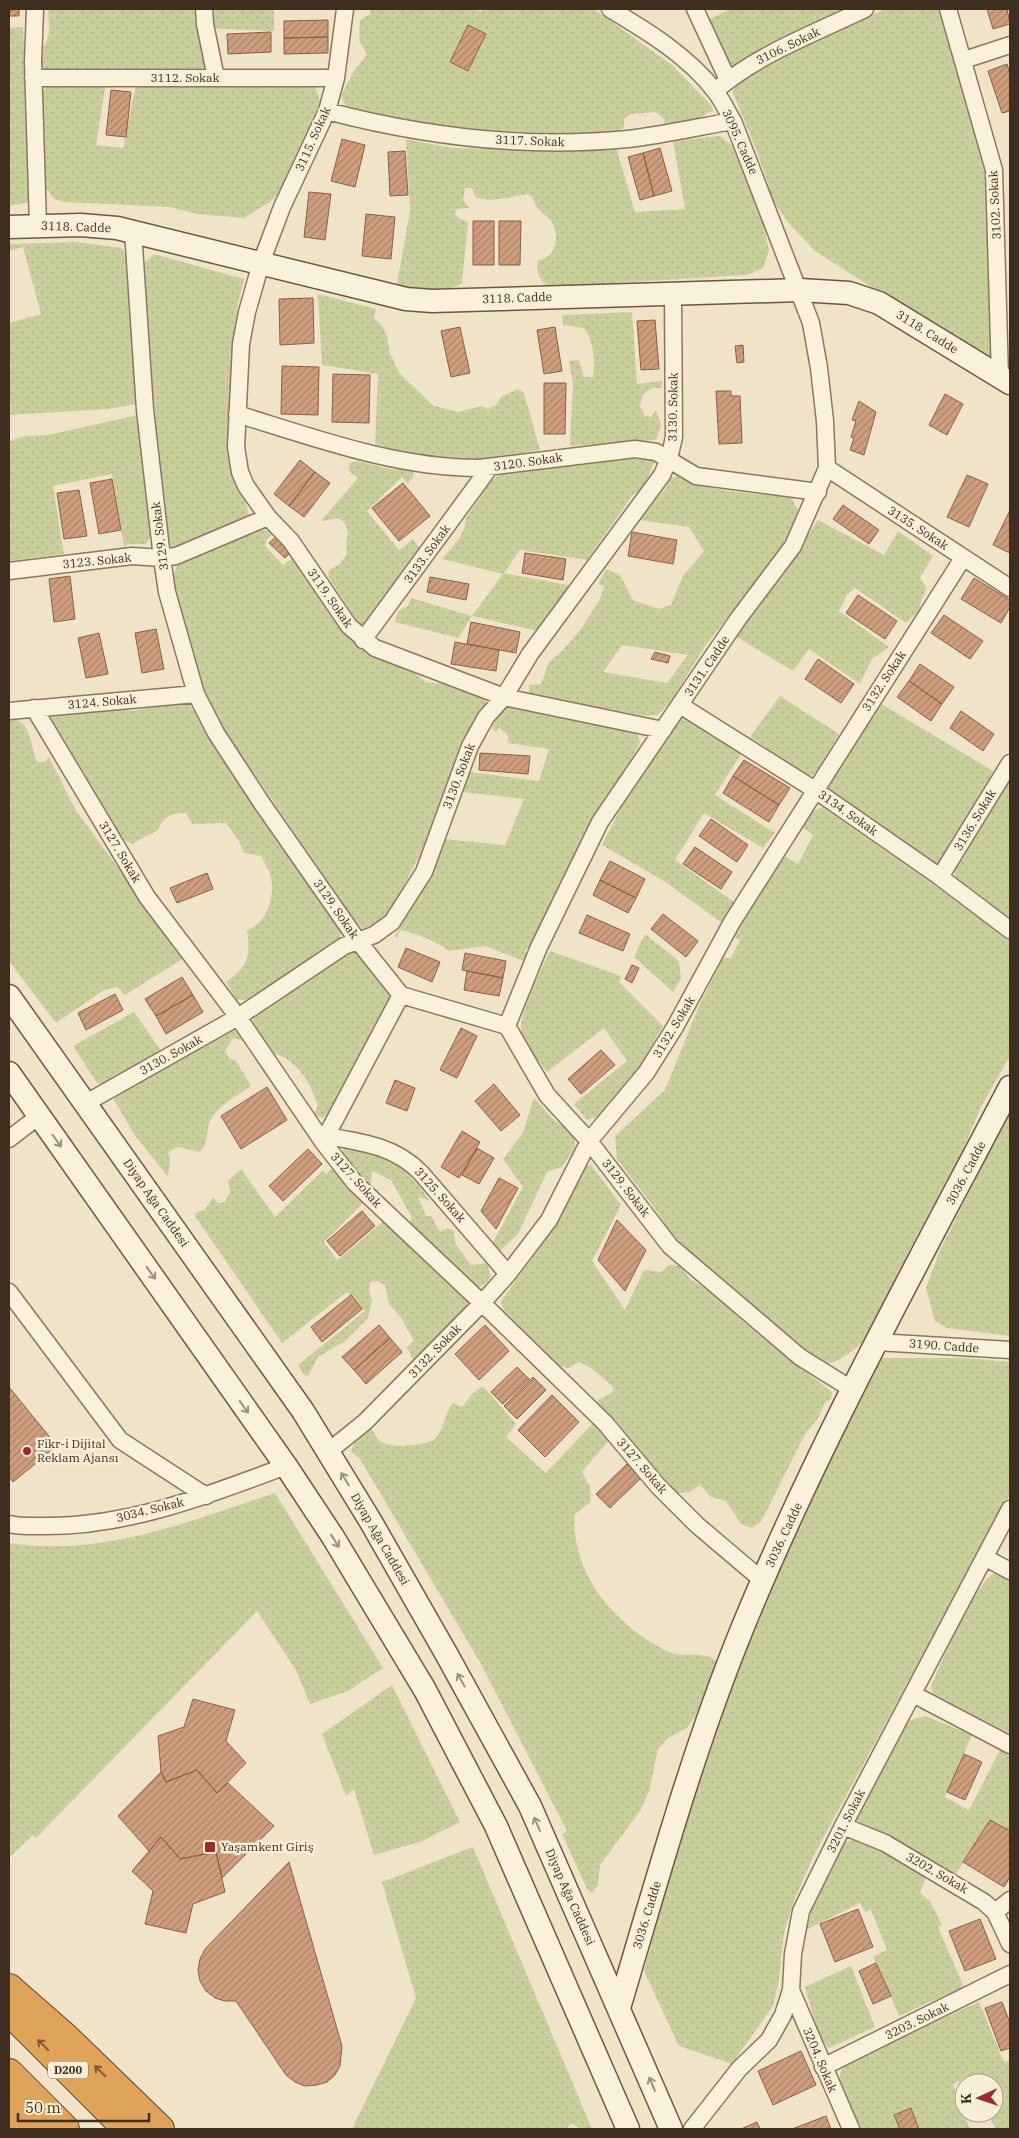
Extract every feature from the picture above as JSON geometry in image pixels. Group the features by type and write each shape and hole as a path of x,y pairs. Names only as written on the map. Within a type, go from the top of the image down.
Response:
{"highway":[{"path":"9,1988 64,2037 160,2129"},
{"name":"D200","path":"9,2011 127,2129"},
{"path":"9,2073 65,2129"},
{"path":"9,2108 30,2129"}],"main road":[{"name":"3118. Cadde","path":"9,227 99,225 133,231 381,294 432,301 800,290 849,293 879,303 1005,380"},
{"name":"Diyap Ağa Caddesi","path":"9,996 86,1102 303,1411 329,1451 447,1655 530,1806 671,2129"},
{"path":"9,1073 286,1466 333,1537 425,1690 496,1826 628,2129"},
{"name":"3036. Cadde","path":"619,2008 686,1785 728,1666 762,1581 877,1342 1010,1087"}],"street":[{"path":"35,9 33,78 38,225"},
{"path":"204,9 205,24 216,78"},
{"name":"3115. Sokak","path":"261,263 282,207 328,111 336,78 345,9"},
{"name":"3095. Cadde","path":"610,9 664,43 715,90 733,121 800,290"},
{"path":"695,9 728,80"},
{"name":"3106. Sokak","path":"715,90 765,57 865,9"},
{"name":"3102. Sokak","path":"948,9 991,154 1003,203 1005,380"},
{"path":"964,60 1010,45"},
{"name":"3112. Sokak","path":"33,78 336,78"},
{"name":"3117. Sokak","path":"328,111 384,126 454,137 511,142 582,142 628,139 733,121"},
{"name":"3129. Sokak","path":"133,231 145,410 162,558 167,592 196,694 216,733 261,802 358,941 400,994"},
{"name":"3119. Sokak","path":"261,263 247,312 241,344 236,447 240,472 254,500 268,518 291,541 349,626 363,640 375,648 504,697 663,730"},
{"name":"3131. Cadde","path":"507,1026 539,947 600,822 738,619 793,546 818,492 827,468 825,421 820,368 811,323 800,290"},
{"name":"3130. Sokak","path":"86,1102 238,1017 344,946 374,935 392,922 424,872 470,746 486,717 504,697 530,654 662,475 669,458 674,437 673,294"},
{"name":"3120. Sokak","path":"237,414 333,444 418,464 453,468 490,467 635,449 656,452 669,458 696,476 818,492"},
{"name":"3133. Sokak","path":"363,640 490,467"},
{"name":"3135. Sokak","path":"827,468 1010,588"},
{"name":"3123. Sokak","path":"9,571 132,556 162,558 188,553 268,518"},
{"name":"3132. Sokak","path":"329,1451 365,1422 482,1302 508,1274 548,1220 589,1141 621,1105 651,1065 675,1027 732,922 963,558"},
{"name":"3124. Sokak","path":"9,711 196,694"},
{"name":"3134. Sokak","path":"680,705 814,790 940,877 1010,930"},
{"name":"3127. Sokak","path":"34,708 146,897 238,1017 363,1192 482,1302 605,1424 673,1501 731,1556 762,1581"},
{"name":"3136. Sokak","path":"940,877 1010,763"},
{"path":"324,1139 400,994 507,1026"},
{"name":"3129. Sokak","path":"507,1026 547,1095 589,1141 670,1246 800,1357 853,1390"},
{"path":"9,1139 39,1116"},
{"name":"3125. Sokak","path":"324,1139 377,1145 406,1159 421,1173 508,1274"},
{"path":"9,1292 120,1440 206,1496"},
{"name":"3190. Cadde","path":"877,1342 1010,1350"},
{"name":"3034. Sokak","path":"9,1524 60,1526 107,1521 158,1510 206,1496 286,1466"},
{"name":"3201. Sokak","path":"692,2129 739,2069 769,2040 783,2015 791,1990 793,1954 801,1911 843,1826 986,1558 1010,1509"},
{"path":"986,1558 1010,1571"},
{"path":"912,1694 1010,1745"},
{"name":"3202. Sokak","path":"843,1826 893,1848 966,1890 995,1912 1010,1944"},
{"path":"995,1912 1010,1900"},
{"name":"3203. Sokak","path":"823,2067 1010,1974"},
{"name":"3204. Sokak","path":"791,1990 851,2129"}],"green space":[{"path":"48,9 201,9 209,65 204,68 44,69 39,56 48,37"},
{"path":"208,9 274,9 274,31 221,29 209,26"},
{"path":"370,9 476,9 481,12 483,9 594,9 672,65 710,104 714,111 706,113 701,119 663,126 665,120 656,112 631,114 624,119 624,128 618,131 592,134 543,135 458,130 401,120 346,106 341,96 354,71 367,55 359,40 360,20 370,14"},
{"path":"730,9 846,9 733,66 728,64 706,21"},
{"path":"885,9 941,9 980,150 990,194 992,357 884,295 815,251 791,226 770,197 768,183 732,91 744,80 783,55"},
{"path":"23,27 31,202 9,206 9,28"},
{"path":"49,83 106,83 96,145 123,148 136,84 315,86 320,102 308,134 281,191 270,202 244,218 197,214 170,207 64,202 54,199 44,185 42,93"},
{"path":"720,136 732,146 762,216 769,251 763,268 747,275 549,287 541,279 537,264 538,260 544,259 552,252 556,241 555,230 548,217 539,209 528,194 500,199 485,199 475,196 472,188 465,188 463,200 469,208 457,209 455,214 458,218 468,222 462,283 438,291 422,290 397,284 410,211 406,139 452,148 616,147 635,212 685,209 673,141"},
{"path":"76,242 121,248 126,256 134,381 138,404 108,409 9,415 9,323 41,314 23,247 9,251 9,244"},
{"path":"154,254 244,279 237,308 230,394 229,434 249,516 236,525 180,548 170,548 155,438 143,286 144,263"},
{"path":"318,294 376,309 374,318 387,335 389,351 400,374 434,406 458,412 482,406 488,409 496,405 501,397 518,389 524,393 540,450 468,461 441,459 375,444 378,374 322,365"},
{"path":"632,312 637,384 662,381 662,388 653,388 643,394 640,406 645,416 651,417 656,410 661,425 656,440 570,446 573,384 569,361 579,360 584,377 593,377 594,358 590,339 584,328 563,325 562,315"},
{"path":"138,415 152,524 150,538 146,544 129,544 124,547 112,474 53,486 64,554 9,561 9,441 26,436 48,435"},
{"path":"593,460 655,460 644,487 632,496 587,560 520,550 504,573 572,586 538,631 472,616 503,574 442,559 459,539 464,529 466,518 491,481 505,472"},
{"path":"357,461 390,469 411,469 414,475 408,484 402,477 367,511 399,550 413,539 422,551 365,627 361,627 329,578 328,571 340,564 347,554 346,526 339,518 321,521 358,478 348,470 350,463"},
{"path":"677,476 705,486 733,492 791,498 800,513 790,541 706,645 671,701 658,715 645,716 529,694 529,685 541,684 549,662 563,650 581,629 600,599 604,586 598,584 606,569 620,575 633,600 659,609 671,605 683,576 704,551 689,527 639,520 666,488 671,478","holes":["622,645 688,655 667,683 603,672"]},
{"path":"818,520 884,555 898,531 933,556 920,578 926,588 918,612 906,623 855,588 847,595 839,611 889,647 872,659 860,684 809,649 793,671 735,636 792,559"},
{"path":"262,529 274,533 267,539 265,546 283,565 297,554 338,623 348,637 362,648 378,657 403,665 426,682 451,685 481,694 488,705 431,833 388,917 374,926 362,928 356,922 219,723 202,686 176,595 173,575 178,564 198,554"},
{"path":"411,598 472,616 458,638 395,622 398,611 408,606"},
{"path":"780,696 839,734 817,771 811,776 805,774 750,737"},
{"path":"878,702 993,771 980,802 944,859 938,865 932,864 829,791 828,781"},
{"path":"187,703 197,714 342,930 338,943 245,1000 237,1000 226,982 239,971 246,960 248,954 247,930 260,921 269,907 272,882 261,856 244,853 239,841 226,823 192,824 186,813 169,816 163,821 158,830 132,844 123,839 62,736 50,724 48,718 121,706 130,711 145,709 147,704"},
{"path":"511,705 636,731 640,742 624,773 608,795 593,827 565,872 534,943 525,950 527,955 524,961 485,946 449,951 426,938 400,930 397,938 395,936 432,870 445,839 505,845 524,799 462,792 470,772 539,781 549,749 508,743 508,736 499,727 496,732 492,729 498,714"},
{"path":"679,716 690,717 743,751 715,795 775,833 763,848 704,813 675,860 734,902 722,923 667,883 602,845 631,788"},
{"path":"9,719 22,723 26,728 37,762 45,762 49,757 75,809 184,958 125,995 117,987 104,990 56,1023 9,961"},
{"path":"1010,776 1010,923 955,879 954,870"},
{"path":"822,807 1010,938 1010,1056 982,1105 958,1161 873,1331 862,1343 843,1358 820,1365 723,1283 668,1230 659,1214 617,1159 615,1136 665,1090 699,1006 723,958 731,958 740,940 732,935 779,858 784,856 798,864 813,835 802,827 812,812"},
{"path":"645,934 679,961 681,979 673,992 634,957"},
{"path":"550,951 621,976 619,982 663,1026 635,1075 600,1116 587,1120 574,1104 627,1061 604,1028 547,1072 531,1051 524,1040 521,1022 532,990"},
{"path":"349,952 356,953 391,997 329,1115 322,1118 314,1114 318,1106 308,1082 291,1062 276,1054 270,1056 253,1021 255,1013"},
{"path":"134,1012 162,1052 105,1084 97,1083 73,1046"},
{"path":"227,1029 240,1032 248,1042 233,1038 225,1051 229,1058 236,1061 251,1086 214,1114 209,1123 205,1144 200,1152 178,1147 168,1152 170,1159 168,1177 134,1134 114,1100 118,1093 132,1087"},
{"path":"534,1098 556,1122 574,1133 575,1147 562,1167 547,1172 518,1234 500,1251 492,1244 523,1187 503,1159 523,1133"},
{"path":"1010,1111 1010,1336 947,1328 935,1321 926,1288 940,1250"},
{"path":"349,1147 385,1159 396,1165 414,1180 430,1201 418,1197 426,1216 431,1216 440,1232 448,1228 453,1230 456,1245 471,1265 487,1263 491,1277 486,1283 476,1287 408,1225 412,1218 391,1180 372,1171 371,1184 367,1186 342,1156 344,1148"},
{"path":"591,1165 621,1205 592,1261 625,1310 644,1270 661,1272 669,1265 680,1266 690,1279 710,1291 743,1322 832,1392 831,1399 824,1404 819,1417 805,1434 761,1522 751,1528 741,1524 726,1501 711,1497 700,1485 690,1492 677,1493 599,1408 598,1400 613,1392 613,1387 591,1368 579,1362 569,1368 558,1366 503,1309 501,1301 542,1245 540,1239 583,1166"},
{"path":"241,1169 275,1217 322,1171 327,1174 330,1169 335,1170 363,1203 324,1242 337,1260 384,1221 469,1299 468,1308 413,1360 407,1347 414,1341 401,1318 389,1304 385,1285 377,1281 370,1282 369,1291 372,1300 368,1318 345,1341 318,1357 308,1376 304,1375 298,1365 365,1311 347,1292 282,1343 195,1216 197,1212 205,1210 213,1197 218,1203 225,1202 230,1192 228,1181"},
{"path":"879,1358 965,1358 1010,1362 1010,1494 814,1855 793,1903 784,1933 779,1980 773,2006 732,2064 679,2046 644,1971 683,1816 734,1673 788,1537"},
{"path":"481,1387 485,1388 516,1424 506,1437 546,1473 592,1424 599,1425 611,1438 582,1472 590,1486 591,1502 575,1514 575,1536 580,1557 589,1577 615,1613 650,1641 675,1654 710,1657 717,1661 695,1717 687,1728 668,1738 658,1749 649,1791 640,1811 600,1865 598,1885 592,1893 587,1889 562,1834 567,1831 481,1664 360,1459 351,1451 354,1443 371,1429 380,1441 391,1445 408,1446 432,1441 439,1434 453,1403 462,1407 472,1394"},
{"path":"275,1493 383,1668 348,1691 310,1704 296,1670 257,1611 36,1838 33,1835 9,1858 9,1543 44,1546 79,1545 112,1541 177,1525"},
{"path":"996,1572 1010,1578 1010,1734 934,1694 931,1687 950,1642 968,1607 987,1579"},
{"path":"392,1685 460,1822 420,1842 374,1855 354,1789 346,1796 322,1734"},
{"path":"925,1716 972,1735 945,1797 969,1810 1000,1750 1010,1755 1010,1831 990,1821 955,1875 856,1820 904,1722"},
{"path":"852,1840 886,1849 927,1874 920,1893 930,1901 942,1925 938,1927 964,1987 899,2016 873,1956 887,1950 871,1910 865,1912 860,1903 806,1930 815,1897 843,1843"},
{"path":"473,1847 592,2129 580,2129 572,2123 566,2129 352,2129 416,1998 382,1882"},
{"path":"851,1966 875,2027 829,2048 819,2036 805,1987"},
{"path":"979,2002 1004,2062 1010,2060 1010,2129 995,2129 993,2123 1004,2123 1004,2073 954,2073 954,2123 968,2123 970,2129 919,2129 911,2108 894,2115 900,2129 857,2129 838,2087 841,2070 853,2058"}],"building":[{"path":"9,9 19,9 19,16 9,16"},
{"path":"987,9 1007,9 1010,24 993,29"},
{"path":"328,20 328,37 284,38 284,21"},
{"path":"468,25 486,34 468,71 450,62"},
{"path":"271,32 271,52 228,54 227,34"},
{"path":"328,37 328,53 284,54 284,38"},
{"path":"1007,64 1010,74 1010,111 1002,113 988,71"},
{"path":"111,90 131,92 126,137 106,135"},
{"path":"342,139 365,145 355,187 331,181"},
{"path":"660,148 672,191 654,196 643,153"},
{"path":"405,151 408,195 390,196 388,152"},
{"path":"643,153 654,196 640,200 628,157"},
{"path":"309,192 331,194 325,240 304,237"},
{"path":"366,214 395,217 391,259 362,256"},
{"path":"473,221 494,221 494,265 473,265"},
{"path":"499,221 521,221 520,265 499,265"},
{"path":"313,298 314,343 280,345 279,299"},
{"path":"655,320 659,369 641,370 637,321"},
{"path":"460,327 470,373 451,377 441,331"},
{"path":"555,327 562,371 544,374 537,330"},
{"path":"743,345 744,362 737,363 735,346"},
{"path":"282,366 319,367 318,415 281,414"},
{"path":"333,374 370,375 369,423 332,422"},
{"path":"544,383 566,383 565,434 544,434"},
{"path":"716,391 731,391 731,396 740,396 742,443 719,444"},
{"path":"945,394 963,404 947,435 929,425"},
{"path":"859,401 876,412 864,455 850,450 854,438 851,437 856,421 852,420"},
{"path":"300,460 315,472 289,506 274,494"},
{"path":"315,472 330,483 304,517 289,506"},
{"path":"967,475 988,484 969,527 947,517"},
{"path":"112,479 121,530 99,534 90,483"},
{"path":"403,483 430,516 399,541 372,508"},
{"path":"79,490 87,536 64,539 57,493"},
{"path":"843,505 879,530 869,544 833,519"},
{"path":"1010,510 1010,553 993,545"},
{"path":"632,532 677,540 673,564 628,556"},
{"path":"276,537 291,552 285,558 269,543"},
{"path":"525,553 566,559 563,580 522,573"},
{"path":"70,576 75,619 54,622 49,579"},
{"path":"430,577 469,584 466,600 427,592"},
{"path":"974,578 1010,600 1010,607 1001,623 961,599"},
{"path":"858,595 897,621 885,639 846,613"},
{"path":"944,615 983,641 970,659 931,633"},
{"path":"471,622 520,632 516,653 467,644"},
{"path":"156,629 164,669 142,673 135,633"},
{"path":"99,633 108,674 86,678 78,638"},
{"path":"455,642 499,650 496,671 451,664"},
{"path":"655,652 670,656 668,663 651,659"},
{"path":"818,659 854,684 841,703 805,679"},
{"path":"920,664 954,687 942,704 909,681"},
{"path":"909,681 942,704 931,721 897,697"},
{"path":"961,711 994,734 983,751 950,728"},
{"path":"480,753 530,756 528,774 479,770"},
{"path":"744,760 790,788 779,805 733,776"},
{"path":"733,776 779,805 769,822 723,793"},
{"path":"711,819 748,845 737,862 699,836"},
{"path":"695,847 732,872 721,889 683,864"},
{"path":"610,861 645,879 636,898 600,880"},
{"path":"207,873 213,889 177,903 170,888"},
{"path":"600,880 636,898 628,913 593,895"},
{"path":"663,914 698,941 686,957 651,929"},
{"path":"587,915 630,934 623,951 579,933"},
{"path":"406,948 440,962 432,982 398,967"},
{"path":"465,953 506,961 503,978 462,970"},
{"path":"632,965 639,968 632,983 625,979"},
{"path":"467,971 503,978 499,996 464,990"},
{"path":"182,977 193,995 156,1016 145,999"},
{"path":"115,994 123,1010 86,1030 78,1013"},
{"path":"193,995 203,1012 166,1034 156,1016"},
{"path":"461,1028 477,1036 457,1078 440,1070"},
{"path":"601,1050 615,1065 581,1094 568,1079"},
{"path":"395,1080 415,1088 407,1111 386,1103"},
{"path":"494,1084 520,1115 501,1131 475,1101"},
{"path":"267,1087 287,1120 241,1149 221,1116"},
{"path":"462,1131 480,1142 459,1178 441,1167"},
{"path":"477,1148 494,1158 479,1184 462,1175"},
{"path":"308,1149 322,1164 283,1201 269,1186"},
{"path":"499,1178 518,1188 496,1229 481,1211"},
{"path":"362,1211 375,1226 340,1256 327,1241"},
{"path":"617,1220 646,1250 625,1291 598,1260"},
{"path":"351,1295 362,1309 322,1342 311,1327"},
{"path":"379,1325 390,1338 354,1370 342,1357"},
{"path":"485,1325 509,1351 479,1380 455,1354"},
{"path":"390,1338 402,1352 366,1384 354,1370"},
{"path":"517,1367 529,1379 503,1404 491,1392"},
{"path":"533,1377 546,1390 517,1419 504,1406"},
{"path":"9,1387 57,1446 13,1482 9,1477"},
{"path":"552,1395 579,1422 545,1457 518,1430"},
{"path":"627,1464 641,1478 610,1508 596,1494"},
{"path":"193,1699 235,1710 226,1741 246,1763 217,1793 197,1770 166,1782 161,1772 158,1736 184,1727"},
{"path":"964,1754 982,1762 965,1800 947,1792"},
{"path":"197,1770 217,1793 228,1783 274,1826 222,1878 216,1852 180,1859 161,1837 149,1851 118,1816 161,1772 166,1782"},
{"path":"990,1820 1010,1831 1010,1877 1004,1887 963,1862"},
{"path":"161,1837 180,1859 216,1852 225,1892 193,1904 186,1933 145,1924 153,1891 132,1871"},
{"path":"289,1862 342,2046 340,2066 335,2075 327,2082 317,2085 305,2086 295,2082 286,2075 236,2001 225,2001 215,1998 206,1991 200,1981 198,1970 200,1959 205,1949"},
{"path":"858,1909 873,1947 835,1962 820,1924"},
{"path":"980,1919 996,1959 965,1971 949,1931"},
{"path":"876,1963 891,1996 873,2004 859,1971"},
{"path":"1002,2002 1010,2023 1010,2048 1001,2051 985,2008"},
{"path":"801,2051 816,2085 773,2105 758,2071"},
{"path":"911,2108 919,2129 900,2129 894,2115"},
{"path":"826,2116 831,2129 792,2129"},
{"path":"757,2122 760,2129 741,2129"}],"place":[{"name":"Fikr-i Dijital Reklam Ajansı","path":"27,1451"},
{"name":"Yaşamkent Giriş","path":"210,1847"}]}
